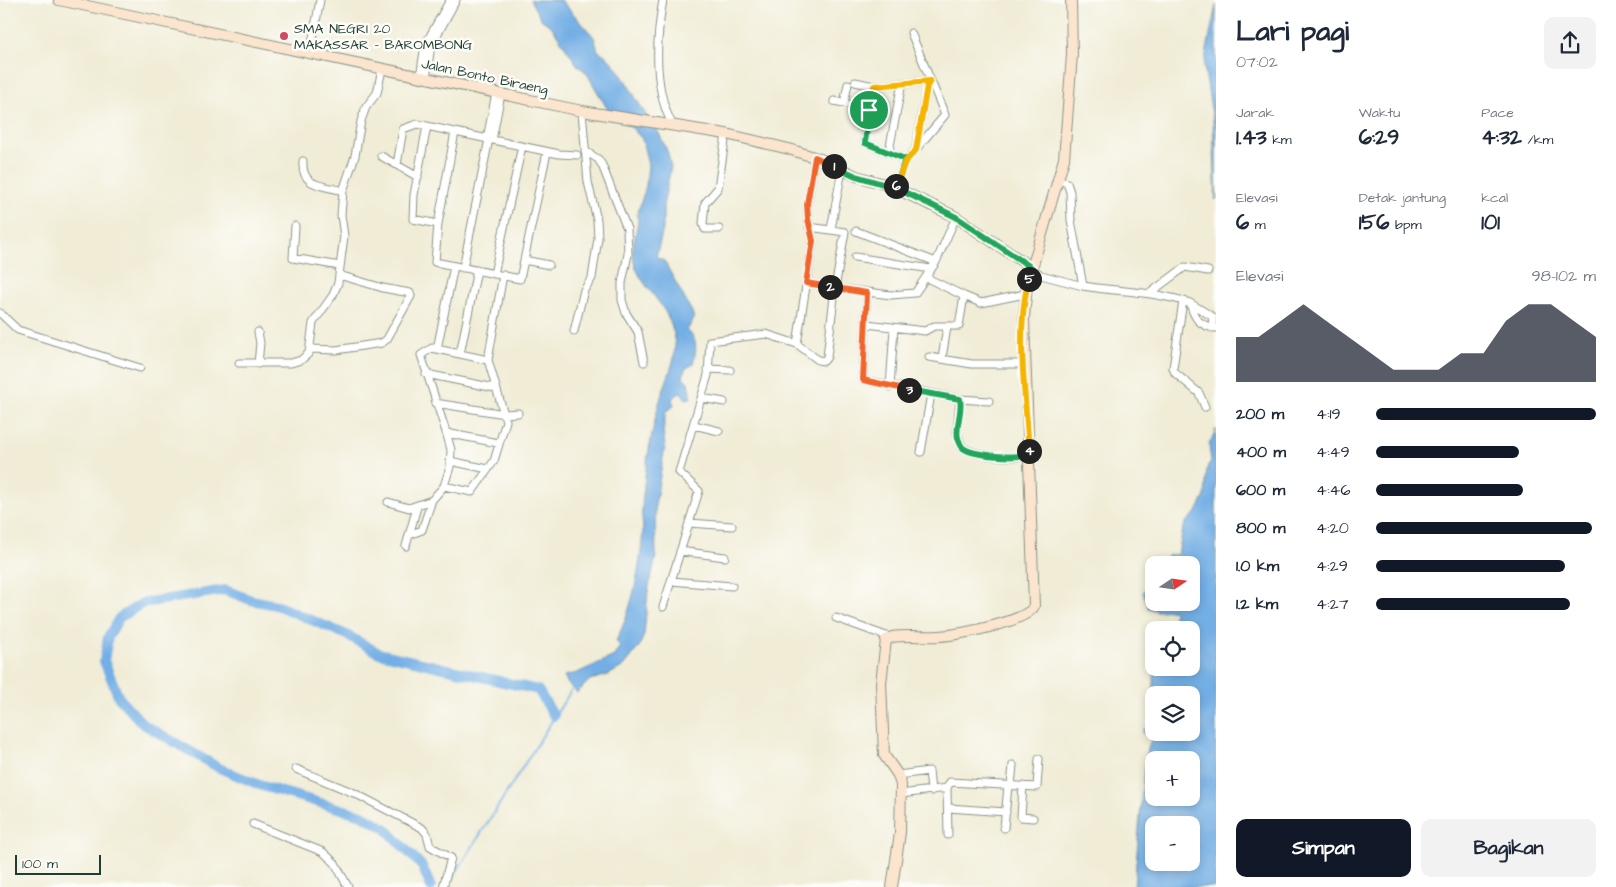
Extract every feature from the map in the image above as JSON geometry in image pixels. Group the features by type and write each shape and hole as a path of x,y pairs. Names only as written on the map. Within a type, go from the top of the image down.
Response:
{"street":[{"name":"Jalan Bonto Biraeng","path":"59,0 582,112 613,115 726,134 769,144 815,157 856,176 896,188 956,217 1032,268"},
{"path":"310,54 320,0"},
{"path":"423,78 425,45 450,0"},
{"path":"423,78 431,46 456,0"},
{"path":"663,0 657,30 656,54 666,106 673,126"},
{"path":"836,618 889,637 930,637 962,633 1005,621 1033,609 1035,598 1023,336 1025,294 1064,159 1071,71 1070,0"},
{"path":"896,188 905,162 944,115 911,33"},
{"path":"238,363 296,362 306,356 310,349 313,323 333,295 339,275 344,236 341,215 343,191 355,156 361,121 366,107 377,93 382,69"},
{"path":"844,103 851,83 874,86 930,81"},
{"path":"916,150 927,86 930,81"},
{"path":"889,151 902,83"},
{"path":"874,86 865,143 889,151 904,159 905,162"},
{"path":"463,268 499,93"},
{"path":"834,100 869,110"},
{"path":"574,330 584,290 592,278 598,238 597,220 588,182 582,112"},
{"path":"397,165 404,129 417,124 547,152 577,155"},
{"path":"427,126 413,219 438,224"},
{"path":"456,132 438,224 435,262 520,279 547,152"},
{"path":"719,229 705,229 703,222 706,201 718,188 726,134"},
{"path":"494,274 522,146"},
{"path":"585,151 598,159 602,165 625,222 628,254 622,283 622,300 626,313 638,332 644,362"},
{"path":"381,156 418,176"},
{"path":"797,344 813,241 807,204 815,157"},
{"path":"303,161 303,174 308,181 343,191"},
{"path":"831,229 842,170"},
{"path":"1058,180 1067,183 1070,189 1071,220 1083,286"},
{"path":"806,283 867,293 910,295 917,291 927,278 956,217"},
{"path":"295,226 293,258 340,266"},
{"path":"663,607 700,491 679,472 702,398 708,370 710,341 766,334 797,344 818,360 826,359 835,288 845,232 810,227"},
{"path":"856,231 936,262"},
{"path":"855,257 931,269"},
{"path":"524,260 549,265"},
{"path":"437,349 454,266"},
{"path":"1150,293 1185,267 1208,271"},
{"path":"1032,268 1041,275 1083,286 1150,293 1183,300 1190,303 1213,317 1214,328 1206,327 1198,321 1190,303"},
{"path":"460,354 477,270"},
{"path":"310,349 336,350 382,343 387,339 411,296 410,293 339,275"},
{"path":"444,486 472,492 494,461 506,421 488,360 503,275"},
{"path":"927,278 981,303 1025,294"},
{"path":"867,293 862,378 869,383 890,387 960,399 989,401"},
{"path":"866,324 925,331 934,326 959,326 964,296"},
{"path":"1183,300 1173,368 1175,373 1199,393 1205,407"},
{"path":"0,314 18,330 140,368"},
{"path":"942,358 947,327"},
{"path":"890,387 894,328"},
{"path":"258,332 260,343 258,364"},
{"path":"409,535 422,530 432,500 444,486 450,461 450,450 446,433 421,355 432,348 488,360"},
{"path":"930,357 972,364 1024,364"},
{"path":"708,370 730,370"},
{"path":"426,374 495,388"},
{"path":"921,452 931,394"},
{"path":"702,398 724,402"},
{"path":"960,399 957,433 960,444 966,450 1010,457 1029,454"},
{"path":"435,403 505,414 518,413"},
{"path":"694,425 719,431"},
{"path":"446,433 498,443"},
{"path":"450,461 488,469"},
{"path":"388,502 409,508 417,507 432,500"},
{"path":"406,546 417,507"},
{"path":"689,523 732,526"},
{"path":"680,551 725,557"},
{"path":"671,581 732,586"},
{"path":"889,637 882,666 884,755 898,775 901,794 900,833 892,887"},
{"path":"948,835 948,788 950,782 1038,787 1039,759"},
{"path":"1004,828 1013,765"},
{"path":"296,769 354,793 422,828 427,834 430,846 451,858 443,887"},
{"path":"898,775 929,771 931,791"},
{"path":"1023,786 1022,817 1033,818"},
{"path":"901,794 948,788"},
{"path":"948,808 1006,812"},
{"path":"253,824 323,852 335,863 348,887"}],"water":[{"path":"530,0 561,0 594,37 598,51 612,62 647,116 646,120 656,127 668,153 671,167 663,206 663,229 656,257 664,261 692,312 694,319 687,330 691,334 696,346 693,364 685,369 683,377 688,382 691,398 686,399 681,392 672,399 674,406 666,411 663,431 665,446 655,506 656,557 648,591 644,635 639,647 624,666 608,675 590,680 577,693 568,684 564,676 577,673 614,656 620,646 616,641 627,615 635,588 640,559 643,531 643,495 650,442 659,404 673,361 675,343 671,323 666,313 642,279 634,262 633,252 638,221 637,215 646,186 648,165 642,139 633,129 608,110 586,72 578,66 552,27 541,19"},
{"path":"1216,5 1216,200 1213,120 1204,65"},
{"path":"1216,429 1216,887 1134,887 1145,764 1145,806 1200,806 1200,751 1148,751 1151,741 1200,741 1200,686 1154,686 1154,676 1200,676 1200,621 1173,621 1174,611 1200,611 1200,556 1168,556 1178,554 1183,529 1187,521 1197,512 1205,496 1207,468 1211,461 1209,445"}],"waterway":[{"path":"431,887 422,866 385,828 362,815 262,786 219,768 143,724 119,698 104,661 108,637 119,618 143,603 225,590 251,600 276,605 347,635 379,653 538,690 554,716"},
{"path":"447,887 572,689"}],"place":[{"name":"SMA NEGRI 20 MAKASSAR - BAROMBONG","path":"284,36"}],"route":[{"path":"869,110 865,143 883,148 904,159 904,168 896,188 856,176 815,157 807,204 813,241 806,283 867,293 863,380 869,383 959,398 961,405 957,433 962,447 966,450 1010,457 1029,454 1023,336 1025,294 1032,268 956,217 896,188 904,168 905,162 916,150 927,86 930,81 874,86 869,110"}]}
